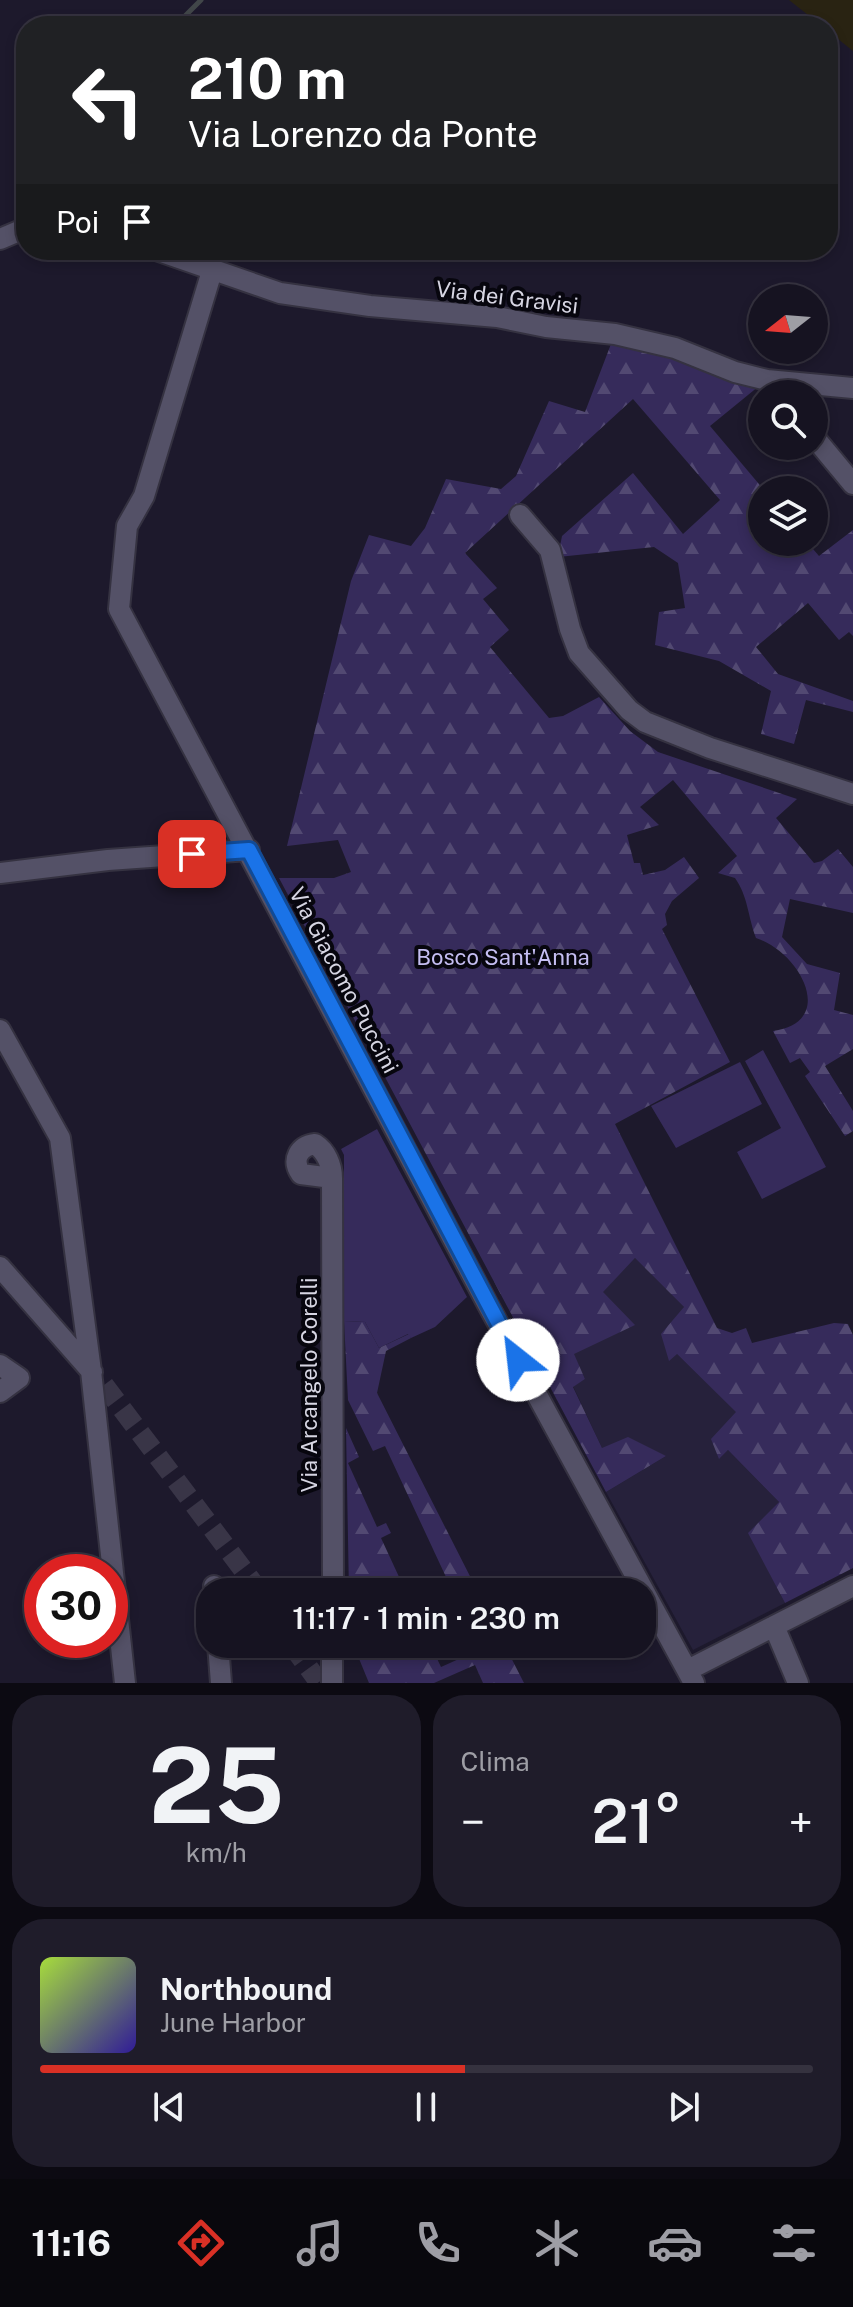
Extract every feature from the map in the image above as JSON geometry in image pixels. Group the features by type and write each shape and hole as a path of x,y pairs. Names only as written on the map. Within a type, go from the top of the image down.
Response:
{"street":[{"name":"Via dei Gravisi","path":"183,260 280,293 370,306 497,317 546,327 615,334 675,348 755,380"},
{"name":"Via Giacomo Puccini","path":"212,271 144,496 127,526 119,609 488,1305 691,1676"},
{"name":"Via dei Gravisi","path":"828,388 853,388"},
{"path":"828,454 853,484"},
{"path":"520,515 550,550 579,653 629,710 645,722 710,748 853,794"},
{"path":"0,873 108,860 249,850"},
{"path":"0,1030 60,1138 100,1383 125,1683"},
{"name":"Via Arcangelo Corelli","path":"332,1178 333,1578"},
{"path":"0,1267 100,1383"},
{"path":"0,1365 19,1378 0,1392"},
{"path":"691,1676 774,1626 853,1586"},
{"path":"774,1626 798,1683"},
{"path":"219,1658 221,1683"},
{"path":"323,1681 329,1658"}],"shaded area":[{"path":"789,0 853,0 853,51 838,39 838,16 809,16"},
{"path":"635,1258 684,1307 669,1360 676,1353 737,1412 719,1459 728,1450 779,1502 749,1533 785,1603 693,1650 606,1492 666,1456 602,1448 573,1386 585,1379 573,1354 602,1292"}],"green space":[{"name":"Bosco Sant'Anna","path":"611,344 685,362 748,382 748,395 710,426 752,476 748,476 748,556 828,556 828,549 853,530 853,636 849,632 839,640 808,603 756,647 778,674 853,701 853,712 806,700 794,744 761,734 771,691 719,661 655,645 659,612 685,608 678,563 654,547 558,557 562,536 633,473 683,534 720,500 633,399 465,553 497,588 483,599 509,630 490,647 549,718 563,716 599,697 630,731 658,752 797,799 776,818 814,863 838,849 853,867 853,913 790,899 782,937 807,964 840,973 834,1010 853,1015 853,1049 825,1066 853,1111 853,1131 845,1136 805,1076 810,1072 800,1058 790,1063 773,1031 793,1025 804,1015 808,1001 805,986 786,957 756,938 745,899 735,878 718,873 737,856 673,780 640,807 659,825 627,835 634,863 640,863 643,875 665,870 684,857 699,878 672,901 665,914 667,925 662,929 730,1062 615,1124 717,1328 732,1333 746,1328 752,1343 834,1323 848,1324 853,1335 853,1568 785,1603 748,1533 779,1502 728,1450 719,1459 711,1439 736,1412 677,1354 669,1361 661,1334 684,1307 635,1258 603,1292 635,1325 574,1354 585,1379 573,1387 602,1448 628,1437 666,1456 606,1492 279,878 334,878 351,872 338,840 287,846 351,581 369,535 411,546 425,528 446,479 501,489 516,476 549,401 585,412"},
{"path":"763,1050 826,1167 762,1199 737,1152 781,1128 745,1061"},
{"path":"740,1062 762,1104 676,1148 651,1106"},
{"path":"377,1129 467,1297 435,1327 411,1338 408,1334 379,1348 365,1322 344,1321 344,1155 341,1149"},
{"path":"344,1321 365,1322 379,1348 409,1334 411,1338 386,1351 377,1393 471,1578 446,1578 385,1446 373,1451 348,1400"},
{"path":"346,1428 359,1457 348,1463 377,1527 386,1523 391,1533 381,1538 400,1578 349,1578"},
{"path":"359,1658 437,1658 441,1667 461,1658 511,1658 524,1683 483,1683 475,1665 434,1683 369,1683"}],"waterway":[{"path":"185,16 201,0"}],"tunnel":[{"path":"104,1385 249,1578"},
{"path":"301,1658 319,1682"}],"route":[{"path":"192,854 249,850 518,1360"}]}
